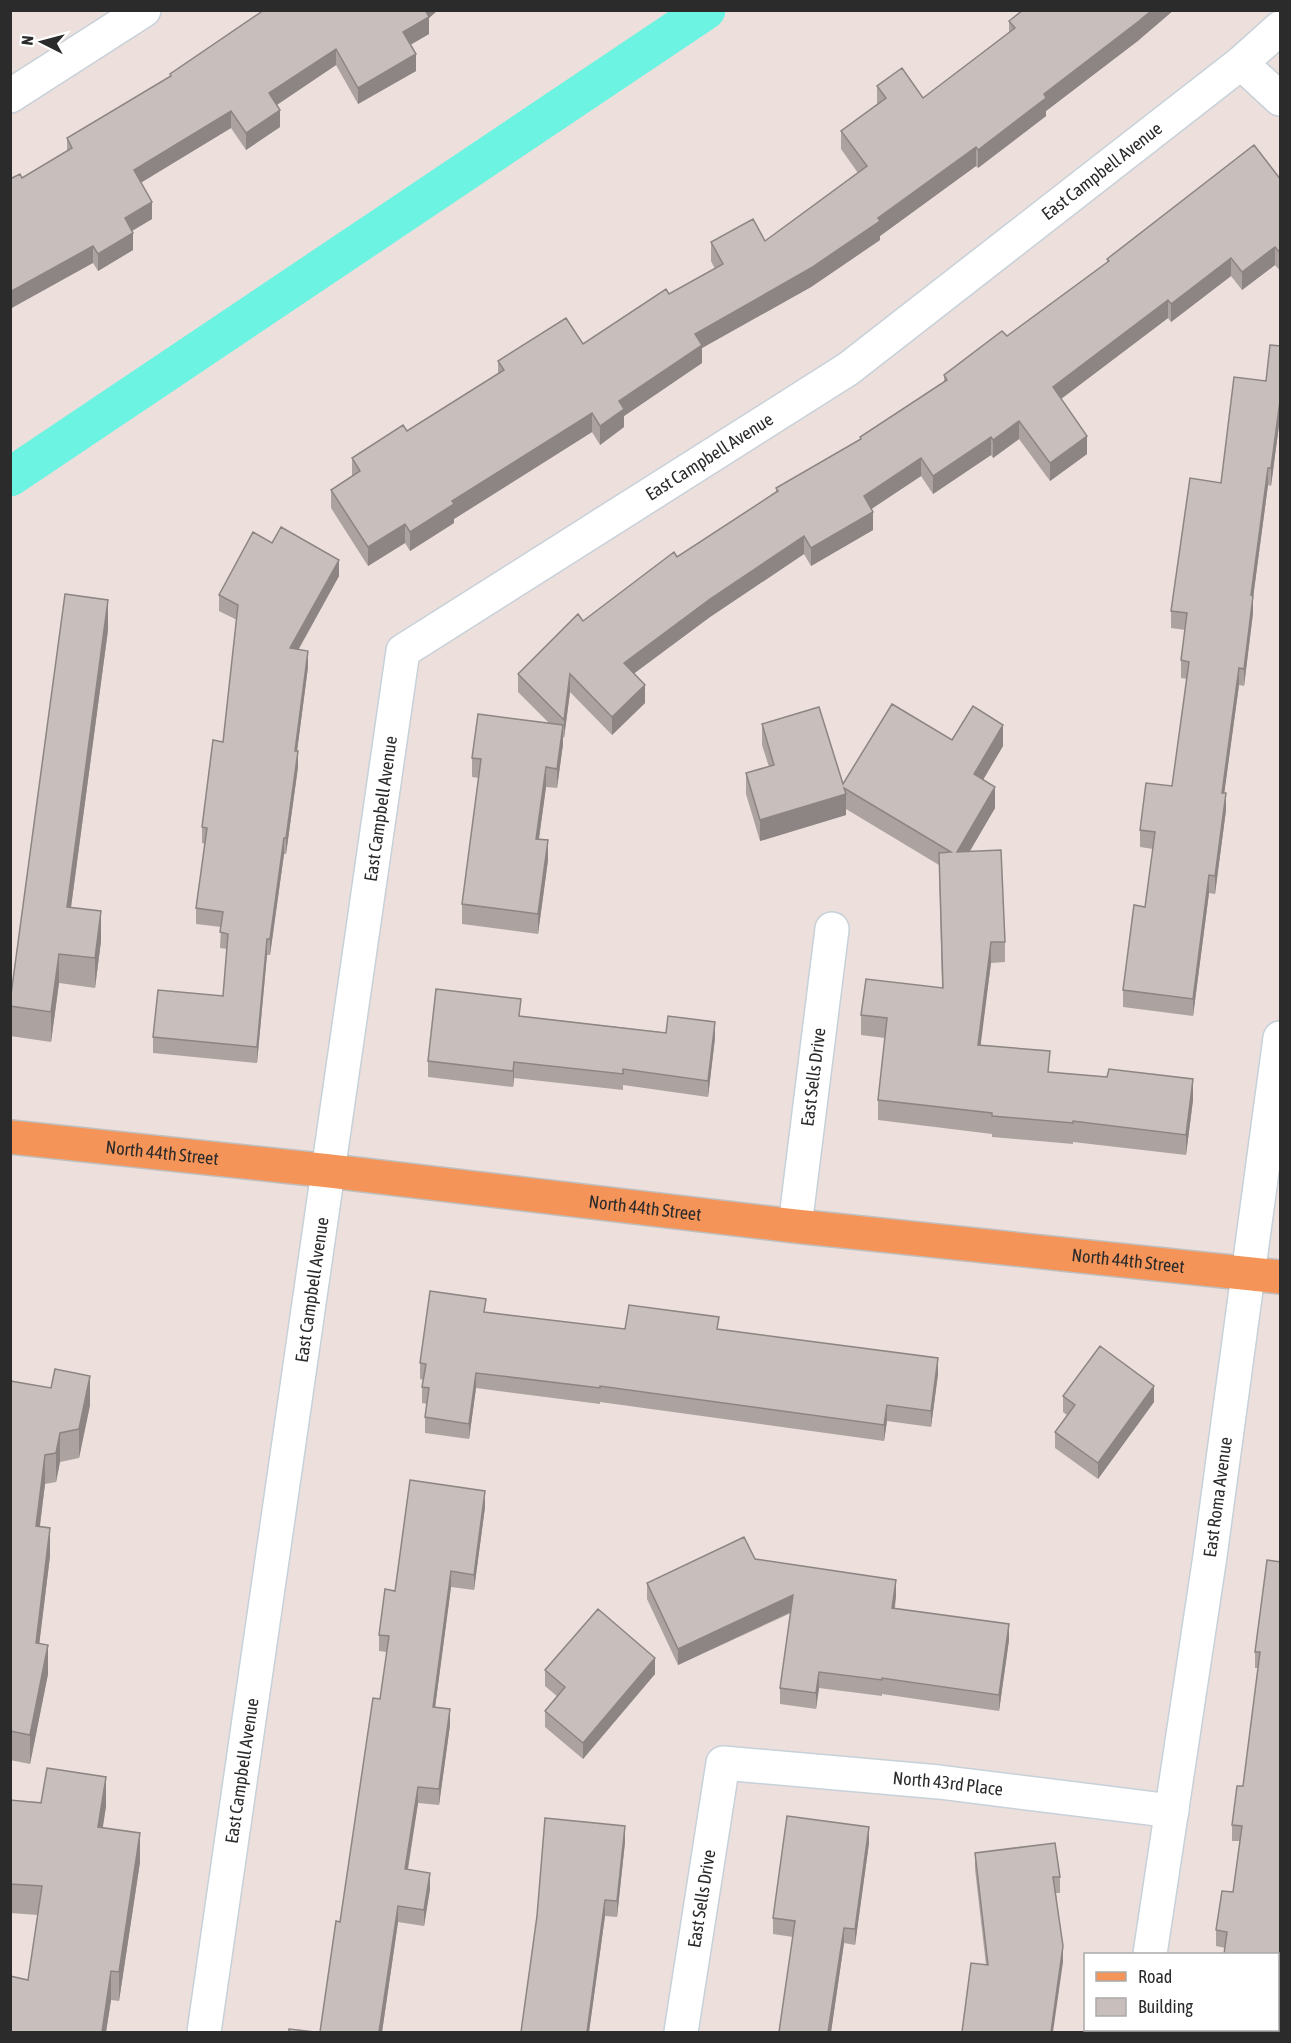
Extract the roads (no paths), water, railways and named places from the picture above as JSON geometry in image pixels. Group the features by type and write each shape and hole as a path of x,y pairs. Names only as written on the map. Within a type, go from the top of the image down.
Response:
{"main road":[{"name":"North 44th Street","path":"10,1137 330,1171 795,1226 1281,1277"}],"street":[{"path":"10,96 144,10"},
{"name":"East Campbell Avenue","path":"204,2032 314,1266 330,1171 403,651 848,369 1241,63 1281,28"},
{"path":"1241,63 1281,99"},
{"name":"East Sells Drive","path":"795,1226 832,929"},
{"name":"East Roma Avenue","path":"1150,1953 1211,1544 1281,1038"},
{"name":"East Sells Drive","path":"681,2032 723,1763"},
{"name":"North 43rd Place","path":"723,1763 939,1782 1172,1811"}],"waterway":[{"path":"10,477 706,10"}]}
